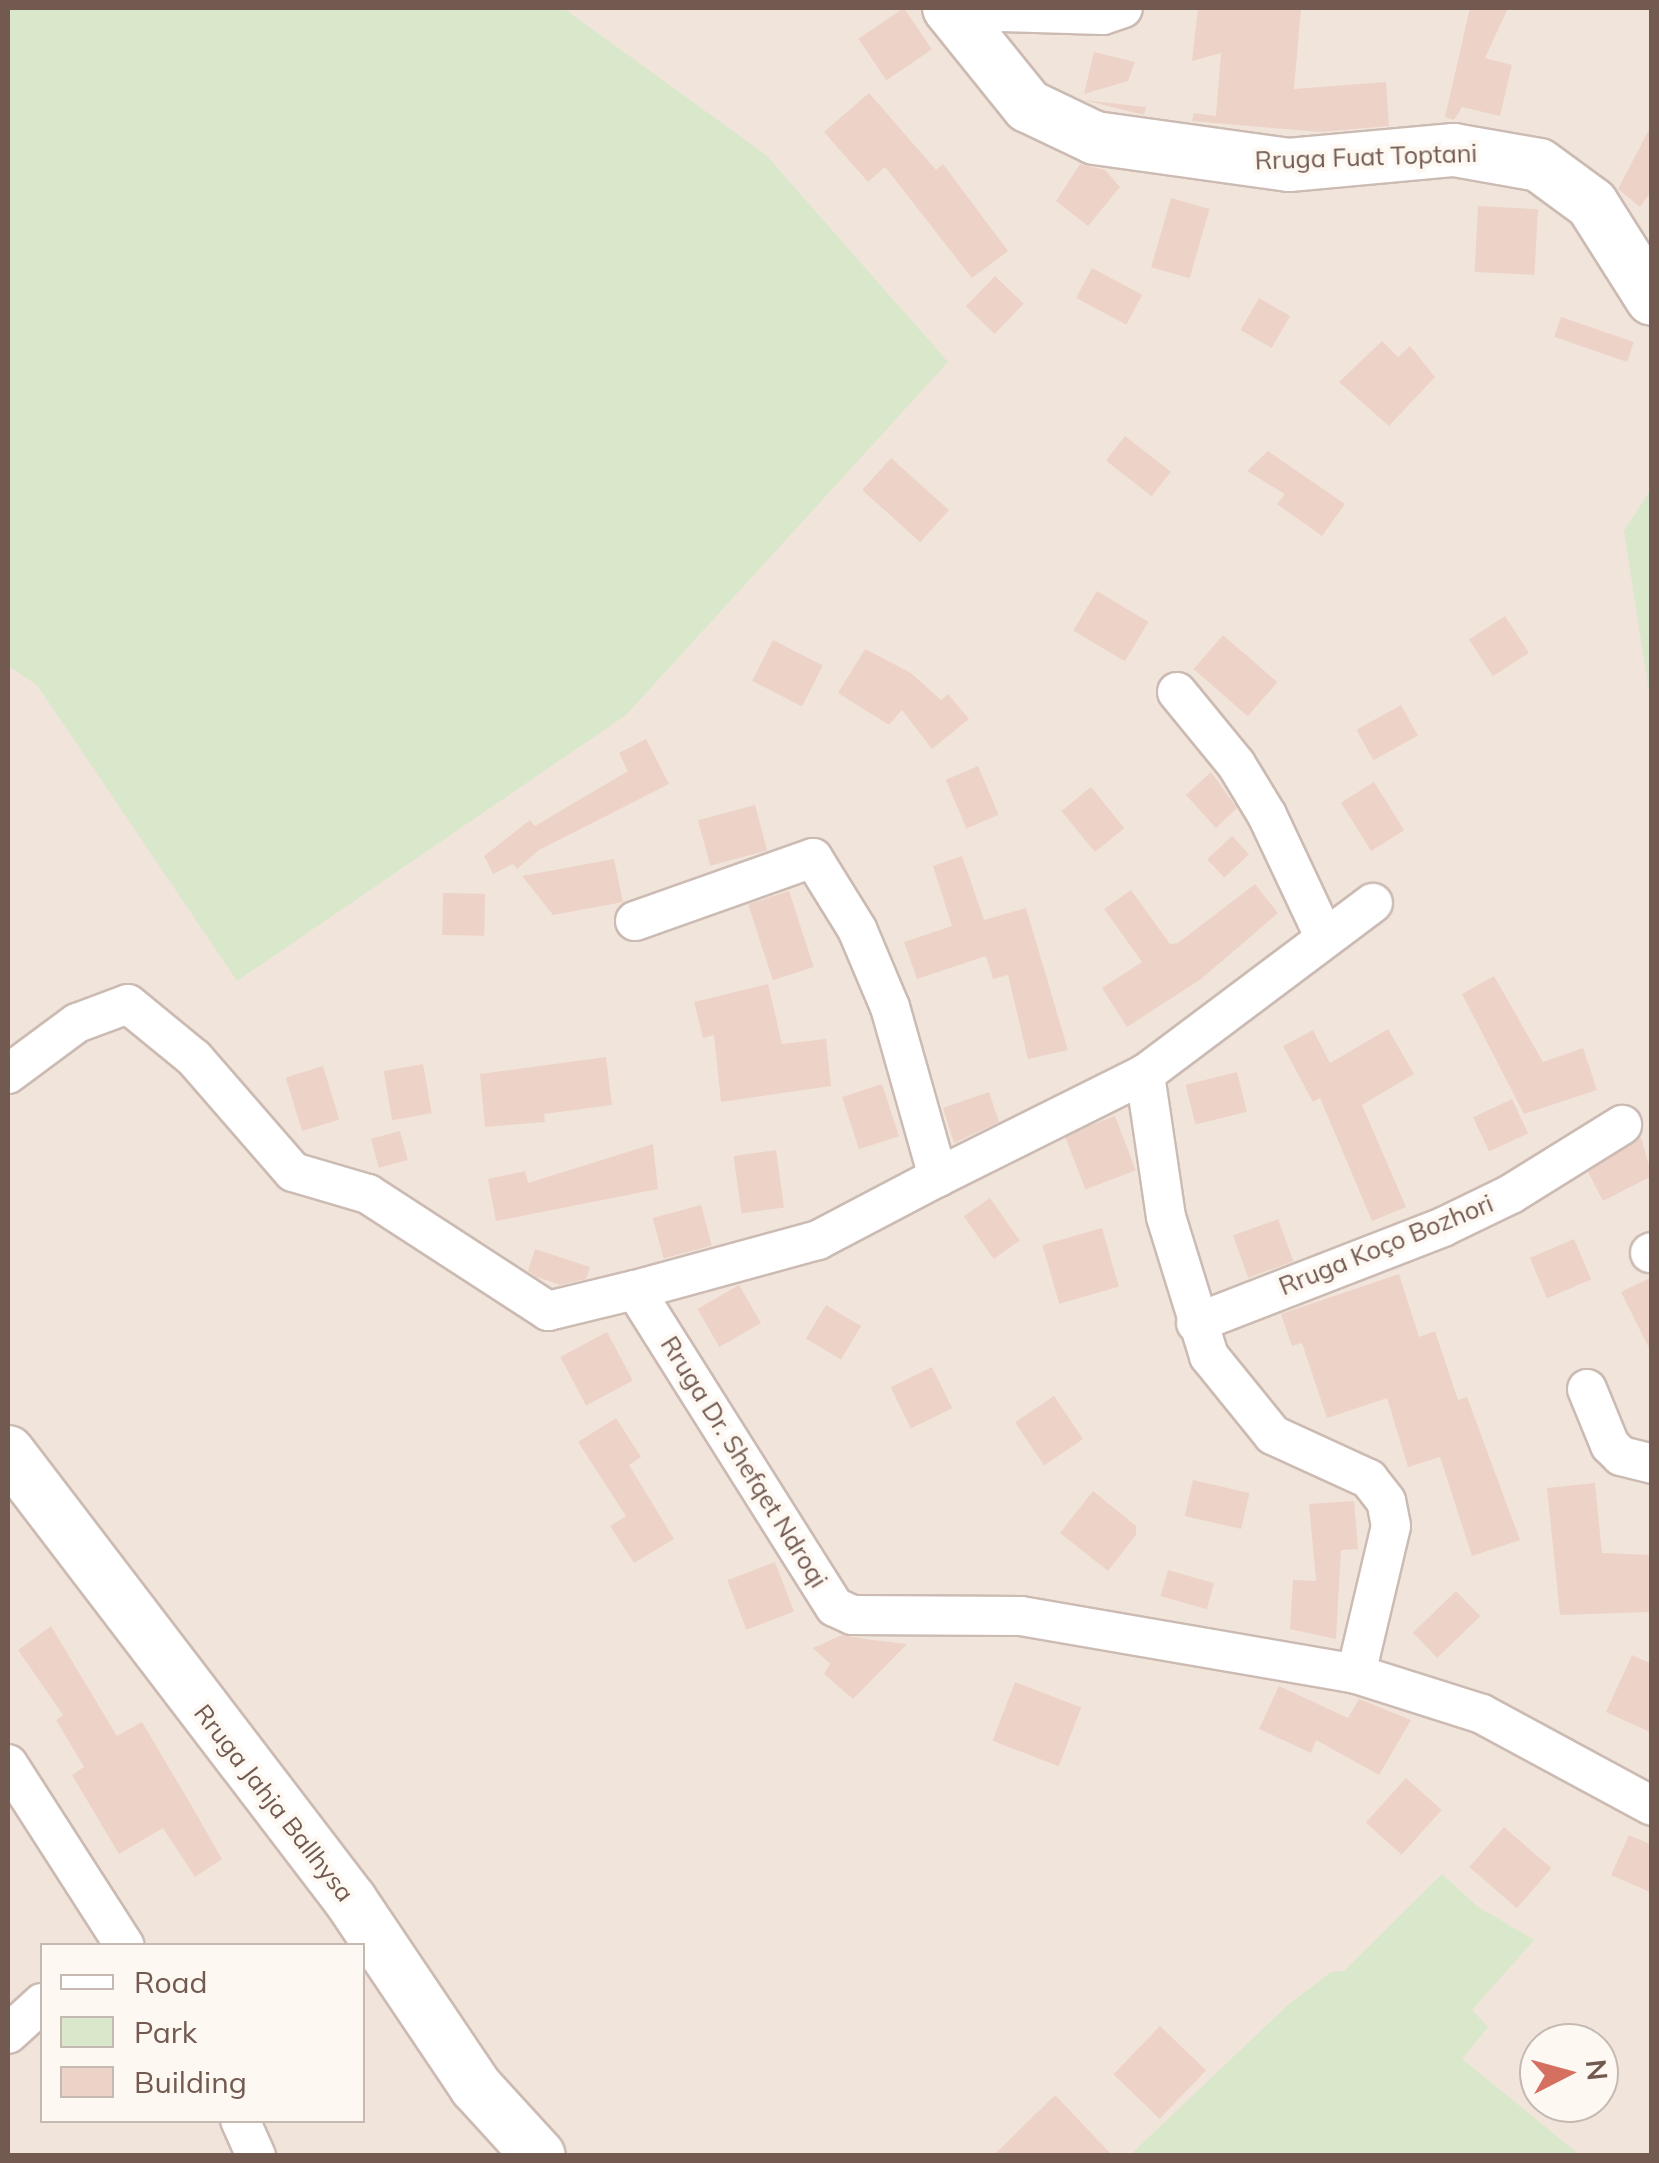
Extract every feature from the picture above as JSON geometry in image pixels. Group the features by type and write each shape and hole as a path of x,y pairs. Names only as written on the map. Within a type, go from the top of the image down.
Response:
{"main road":[{"name":"Rruga Fuat Toptani","path":"953,13 1028,106 1107,141 1290,165 1454,150 1539,164 1592,204 1652,299"},
{"name":"Rruga Jahja Ballhysa","path":"8,1452 350,1901 476,2087 538,2156"}],"street":[{"path":"953,13 1103,15 1123,8"},
{"path":"1177,692 1236,764 1267,815 1324,938"},
{"path":"635,921 813,858 857,929 890,1007 938,1177"},
{"path":"8,1074 77,1023 128,1004 194,1058 292,1172 368,1194 548,1311 818,1240 1144,1074 1373,903"},
{"path":"1144,1074 1166,1217 1196,1322 1218,1370 1272,1435 1369,1478 1386,1501 1391,1526 1356,1674"},
{"name":"Rruga Koço Bozhori","path":"1196,1322 1443,1227 1511,1194 1622,1124"},
{"name":"Rruga Dr. Shefqet Ndroqi","path":"636,1290 835,1606 852,1616 1021,1616 1356,1674 1482,1714 1652,1806"},
{"path":"1587,1388 1610,1445 1621,1456 1652,1464"},
{"path":"8,1764 114,1941"},
{"path":"8,2034 40,2005"},
{"path":"241,2123 256,2156"}],"shaded area":[{"path":"8,8 1651,8 1651,2155 8,2156"}],"green space":[{"path":"8,8 563,8 766,155 948,362 626,715 237,981 37,685 8,666"},
{"path":"1651,489 1651,705 1624,531"},
{"path":"1442,1874 1478,1907 1534,1940 1472,2010 1488,2027 1462,2059 1519,2105 1519,2123 1541,2123 1580,2155 1130,2155 1288,2005 1331,1972 1344,1971"}],"building":[{"path":"904,8 932,49 886,80 858,39"},
{"path":"1198,8 1301,8 1294,89 1386,82 1389,126 1320,132 1192,121 1194,113 1216,116 1221,53 1192,61"},
{"path":"1470,8 1508,8 1485,58 1512,65 1500,116 1462,107 1454,120 1445,117"},
{"path":"1094,52 1135,62 1128,81 1084,94"},
{"path":"869,93 936,170 943,164 1008,251 972,278 885,167 868,182 824,132"},
{"path":"1084,100 1146,107 1144,115"},
{"path":"1652,124 1652,190 1640,207 1618,189"},
{"path":"1080,164 1105,170 1120,187 1088,226 1056,201"},
{"path":"1171,198 1209,209 1190,278 1151,267"},
{"path":"1478,206 1538,209 1534,275 1475,272"},
{"path":"1092,268 1142,295 1126,325 1076,298"},
{"path":"995,276 1024,304 995,334 966,306"},
{"path":"1259,298 1290,316 1272,348 1240,330"},
{"path":"1561,317 1634,342 1627,362 1554,337"},
{"path":"1382,341 1398,357 1410,346 1435,377 1389,426 1339,382"},
{"path":"1125,436 1171,472 1152,496 1106,460"},
{"path":"1268,451 1345,504 1322,536 1277,504 1285,494 1247,471"},
{"path":"891,458 949,510 920,542 862,490"},
{"path":"1097,591 1148,622 1125,661 1073,630"},
{"path":"1505,616 1529,653 1493,676 1469,639"},
{"path":"1223,635 1277,682 1248,716 1193,669"},
{"path":"773,640 823,665 802,706 752,681"},
{"path":"865,649 911,673 941,700 948,694 969,719 932,749 902,710 889,725 838,693"},
{"path":"1401,705 1418,736 1373,760 1356,730"},
{"path":"646,739 669,784 539,850 517,869 513,864 493,874 484,856 530,820 535,826 628,771 619,753"},
{"path":"978,766 999,815 966,828 946,780"},
{"path":"1211,772 1237,808 1216,828 1186,795"},
{"path":"1374,782 1404,830 1371,851 1341,803"},
{"path":"1091,787 1124,828 1095,852 1061,811"},
{"path":"755,805 767,850 710,866 698,820"},
{"path":"1232,836 1249,854 1224,877 1207,859"},
{"path":"962,856 984,920 1026,908 1068,1050 1028,1059 1008,975 993,979 986,956 917,979 904,942 952,926 933,866"},
{"path":"614,859 623,902 553,915 522,876"},
{"path":"1255,884 1278,913 1201,979 1127,1027 1102,988 1142,962 1104,909 1131,890 1170,944 1178,943"},
{"path":"789,891 814,967 773,980 748,904"},
{"path":"443,893 485,894 484,936 442,935"},
{"path":"1494,976 1543,1062 1583,1048 1597,1090 1524,1114 1462,994"},
{"path":"768,984 782,1044 826,1039 831,1086 721,1102 714,1035 703,1038 694,1002"},
{"path":"1388,1029 1414,1074 1362,1105 1406,1207 1372,1221 1320,1098 1313,1102 1283,1046 1313,1030 1330,1063"},
{"path":"606,1057 612,1105 544,1114 545,1122 485,1127 480,1074"},
{"path":"423,1064 432,1113 392,1120 384,1071"},
{"path":"323,1066 339,1120 302,1131 286,1077"},
{"path":"1237,1072 1247,1112 1195,1125 1186,1085"},
{"path":"882,1084 899,1136 859,1149 842,1097"},
{"path":"989,1092 999,1122 954,1143 943,1108"},
{"path":"1512,1099 1528,1133 1489,1152 1473,1117"},
{"path":"1115,1116 1136,1170 1085,1189 1065,1135"},
{"path":"400,1131 408,1160 379,1168 371,1139"},
{"path":"1641,1137 1652,1176 1603,1201 1588,1172"},
{"path":"653,1144 658,1189 496,1221 488,1179 525,1171 528,1183"},
{"path":"776,1150 784,1207 741,1213 733,1156"},
{"path":"990,1198 1020,1241 994,1259 964,1216"},
{"path":"701,1205 712,1246 664,1259 653,1218"},
{"path":"1278,1219 1293,1261 1248,1278 1233,1235"},
{"path":"1102,1228 1119,1287 1059,1304 1042,1245"},
{"path":"1574,1239 1591,1280 1547,1298 1530,1258"},
{"path":"535,1249 590,1267 586,1279 560,1285 537,1277 528,1271"},
{"path":"1399,1274 1419,1337 1435,1331 1458,1400 1467,1397 1520,1540 1472,1556 1440,1457 1408,1467 1387,1398 1327,1418 1302,1343 1292,1346 1281,1314"},
{"path":"1652,1277 1652,1354 1621,1292"},
{"path":"739,1285 761,1323 719,1347 697,1309"},
{"path":"826,1305 861,1326 841,1360 806,1338"},
{"path":"607,1332 633,1381 586,1405 560,1357"},
{"path":"932,1367 952,1408 911,1429 891,1387"},
{"path":"1054,1396 1083,1439 1044,1465 1015,1422"},
{"path":"616,1418 641,1457 629,1465 674,1539 634,1563 610,1526 626,1516 578,1442"},
{"path":"1193,1480 1250,1493 1241,1529 1185,1516"},
{"path":"1595,1483 1602,1553 1652,1555 1652,1612 1560,1615 1547,1488"},
{"path":"1093,1491 1136,1526 1136,1535 1108,1571 1060,1533"},
{"path":"1354,1501 1358,1549 1341,1550 1336,1639 1290,1629 1293,1580 1316,1581 1309,1504"},
{"path":"775,1562 794,1611 746,1630 727,1580"},
{"path":"1168,1570 1214,1583 1207,1609 1161,1596"},
{"path":"1456,1591 1480,1616 1437,1658 1413,1633"},
{"path":"51,1626 117,1736 142,1722 194,1810 222,1859 195,1877 163,1828 119,1854 72,1775 84,1767 56,1720 63,1715 18,1650"},
{"path":"842,1635 907,1644 853,1699 824,1674 830,1664 813,1648"},
{"path":"1632,1655 1652,1664 1652,1733 1606,1712"},
{"path":"1015,1682 1081,1707 1059,1766 992,1741"},
{"path":"1279,1686 1348,1718 1359,1699 1411,1720 1379,1775 1316,1740 1311,1753 1259,1729"},
{"path":"1406,1778 1442,1810 1402,1855 1366,1823"},
{"path":"1504,1827 1552,1868 1517,1908 1469,1867"},
{"path":"1629,1835 1652,1845 1652,1893 1611,1875"},
{"path":"1160,2026 1206,2070 1159,2119 1113,2074"},
{"path":"1055,2095 1113,2156 993,2156"}]}
